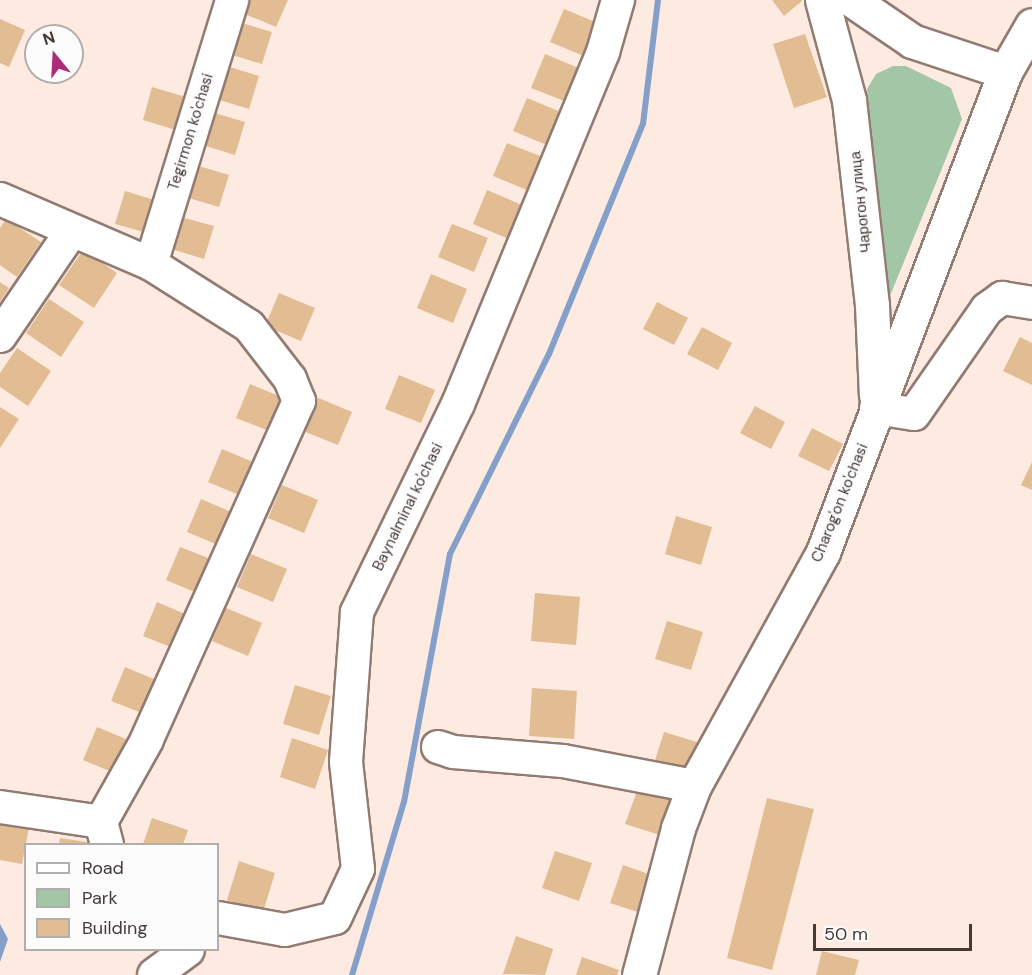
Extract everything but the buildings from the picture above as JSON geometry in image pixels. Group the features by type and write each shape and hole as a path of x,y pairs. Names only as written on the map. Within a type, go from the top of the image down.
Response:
{"main road":[{"name":"Чарогон улица","path":"822,0 849,100 872,305 876,408"},
{"path":"852,0 912,40 1005,72"},
{"name":"Charog'on ko'chasi","path":"639,975 678,828 693,786 823,552 1005,72 1032,25"}],"street":[{"name":"Tegirmon ko'chasi","path":"151,264 232,0"},
{"name":"Baynalminal ko'chasi","path":"220,922 285,930 335,918 358,869 346,762 357,612 458,404 603,52 618,0"},
{"path":"0,199 71,232 151,264 249,326 290,379 299,400 104,833 0,807"},
{"path":"0,336 71,232"},
{"path":"876,408 914,414 987,309 1002,298 1032,303"},
{"path":"438,747 453,752 563,761 693,786"},
{"path":"154,975 187,951"}],"green space":[{"path":"893,66 906,66 951,88 962,119 890,296 867,89 876,74"}],"water":[{"path":"0,924 8,939 0,962"}],"waterway":[{"path":"352,975 404,802 450,554 549,354 643,124 658,0"}]}
